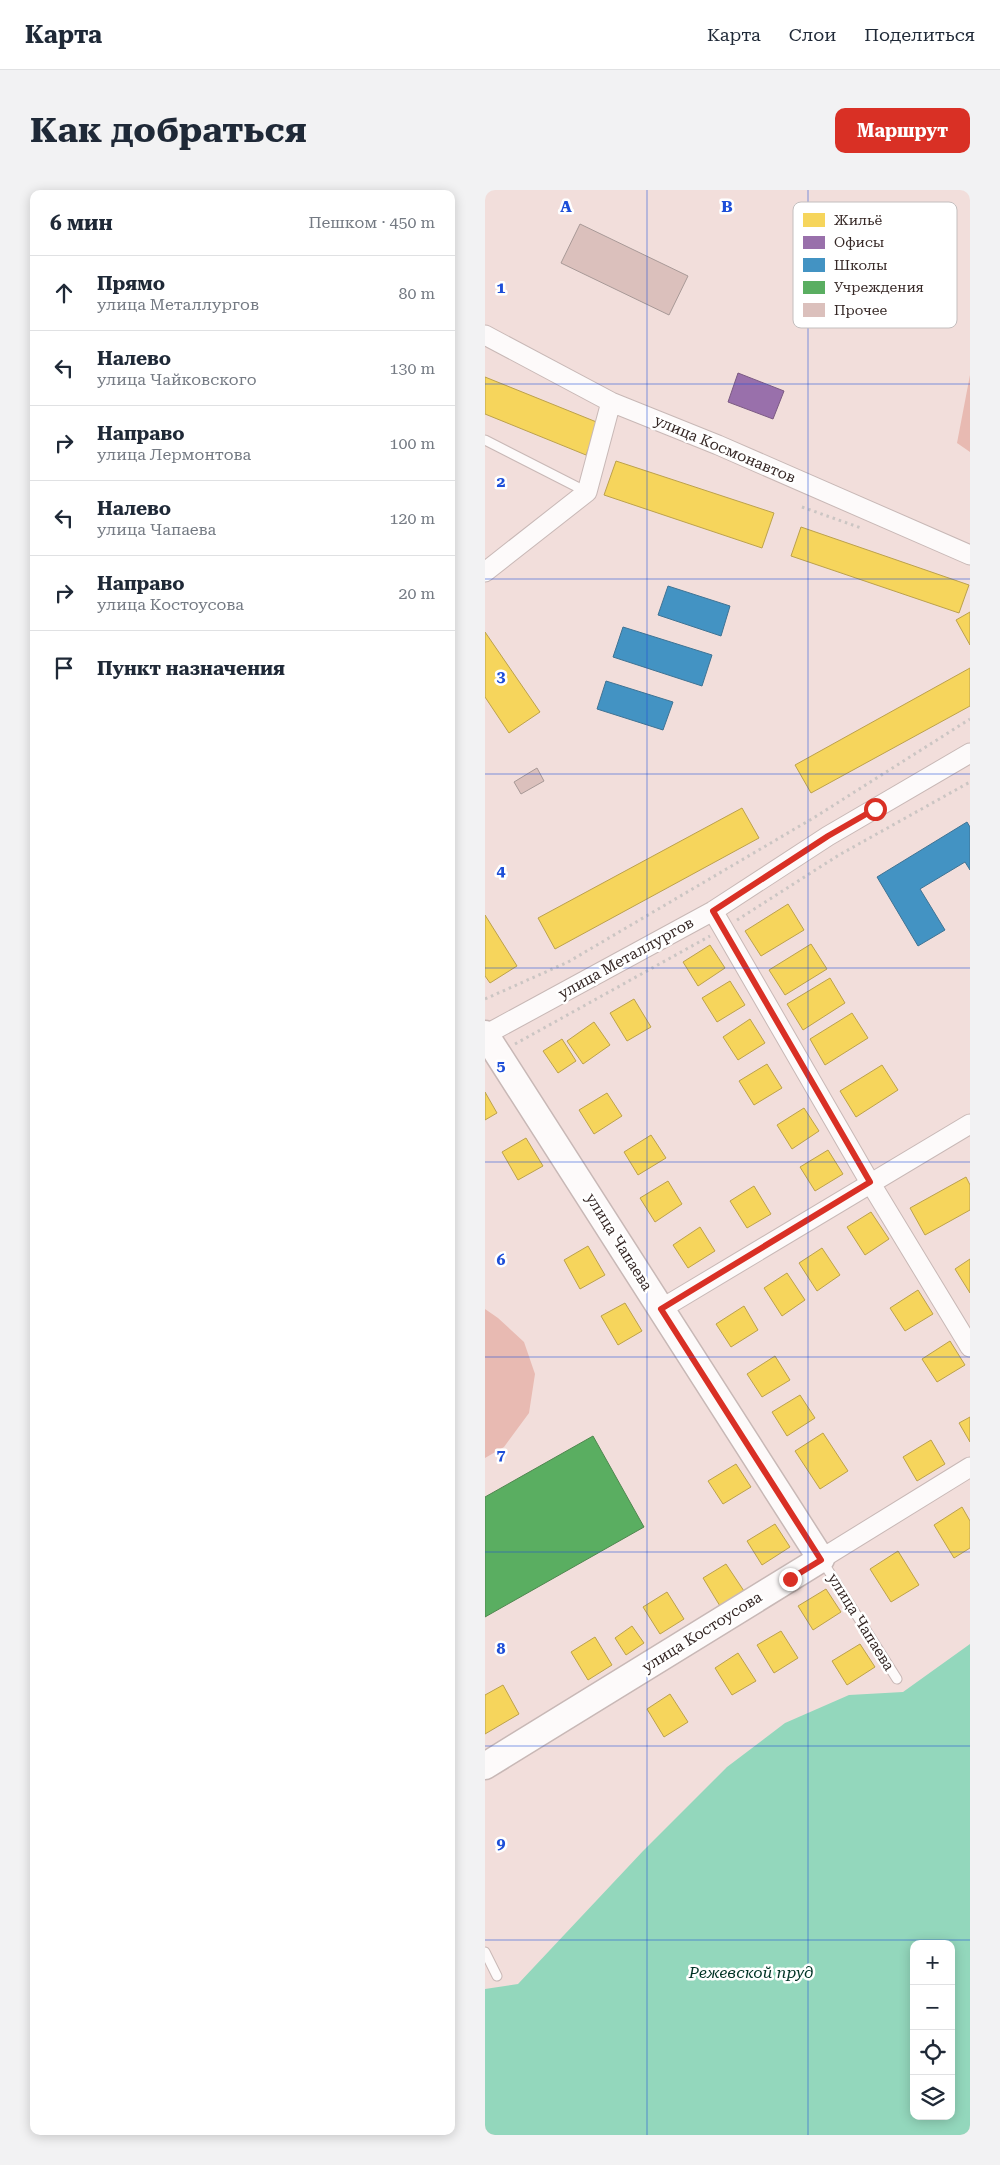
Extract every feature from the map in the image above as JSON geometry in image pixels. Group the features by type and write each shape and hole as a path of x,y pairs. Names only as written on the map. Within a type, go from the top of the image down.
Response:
{"street":[{"name":"улица Космонавтов","path":"485,335 611,402 718,445 970,555"},
{"path":"485,572 587,492 611,402"},
{"name":"улица Металлургов","path":"485,1034 713,911 828,836 970,753"},
{"path":"713,911 870,1182 970,1347"},
{"name":"улица Чапаева","path":"485,1034 661,1309 680,1353 821,1560"},
{"path":"661,1309 870,1182 970,1124"},
{"name":"улица Костоусова","path":"485,1766 970,1467"}],"lane":[{"path":"485,440 587,492"},
{"name":"улица Чапаева","path":"821,1560 897,1679"},
{"path":"485,1952 497,1976"}],"path":[{"path":"485,999 568,962 815,818 970,719"}],"shaded area":[{"path":"970,375 970,452 957,443"},
{"path":"485,1309 498,1318 524,1342 535,1374 529,1413 504,1447 485,1458"}],"water":[{"name":"Режевской пруд","path":"970,1644 970,2135 485,2135 485,1989 518,1984 643,1851 727,1767 785,1723 849,1695 903,1692"}],"building: Жильё":[{"path":"485,377 599,423 586,455 485,414"},
{"path":"616,461 774,513 762,548 604,495"},
{"path":"801,527 969,585 959,613 791,556"},
{"path":"970,612 970,645 956,620"},
{"path":"485,632 540,712 509,733 485,697"},
{"path":"970,668 970,706 811,793 795,765"},
{"path":"742,808 759,838 555,949 538,918"},
{"path":"788,904 804,930 761,956 745,931"},
{"path":"485,915 517,966 490,983 485,976"},
{"path":"811,944 827,969 785,995 769,970"},
{"path":"710,945 725,968 698,986 683,962"},
{"path":"830,978 845,1003 803,1030 787,1004"},
{"path":"730,981 745,1005 717,1022 702,998"},
{"path":"634,999 651,1027 627,1041 610,1013"},
{"path":"852,1013 868,1038 825,1065 810,1039"},
{"path":"750,1019 765,1043 738,1060 723,1037"},
{"path":"594,1022 610,1045 583,1064 567,1041"},
{"path":"562,1039 576,1061 558,1073 543,1051"},
{"path":"767,1064 782,1088 754,1105 739,1081"},
{"path":"882,1065 898,1090 856,1117 840,1091"},
{"path":"485,1092 497,1113 485,1120"},
{"path":"607,1093 622,1116 594,1134 579,1110"},
{"path":"804,1108 819,1131 792,1149 777,1125"},
{"path":"651,1135 666,1158 638,1175 624,1152"},
{"path":"526,1138 543,1166 518,1180 502,1152"},
{"path":"828,1150 843,1174 815,1191 800,1167"},
{"path":"966,1177 970,1185 970,1210 925,1235 910,1208"},
{"path":"668,1181 682,1204 655,1222 640,1198"},
{"path":"754,1186 771,1214 747,1228 730,1201"},
{"path":"871,1212 889,1239 865,1255 847,1227"},
{"path":"700,1227 715,1251 688,1268 673,1245"},
{"path":"588,1246 605,1275 580,1289 564,1260"},
{"path":"822,1248 840,1275 817,1291 799,1263"},
{"path":"970,1259 970,1293 955,1269"},
{"path":"787,1273 805,1300 782,1316 764,1288"},
{"path":"918,1290 933,1314 905,1331 890,1308"},
{"path":"625,1303 642,1331 618,1345 601,1316"},
{"path":"744,1306 758,1330 731,1347 716,1324"},
{"path":"950,1341 965,1365 937,1382 922,1359"},
{"path":"775,1356 790,1380 762,1397 747,1374"},
{"path":"800,1395 815,1418 787,1436 772,1412"},
{"path":"970,1417 970,1442 959,1423"},
{"path":"823,1433 848,1471 820,1489 795,1451"},
{"path":"931,1440 945,1464 917,1481 903,1457"},
{"path":"736,1464 751,1487 723,1504 708,1481"},
{"path":"962,1507 970,1521 970,1548 954,1558 934,1525"},
{"path":"775,1524 790,1547 762,1565 747,1541"},
{"path":"898,1551 919,1585 891,1602 870,1569"},
{"path":"726,1564 744,1591 720,1606 703,1578"},
{"path":"826,1589 841,1612 813,1630 798,1606"},
{"path":"667,1592 684,1619 660,1634 643,1607"},
{"path":"632,1626 644,1643 626,1655 615,1638"},
{"path":"781,1631 798,1658 774,1673 757,1645"},
{"path":"595,1637 612,1665 588,1680 571,1652"},
{"path":"860,1644 875,1667 847,1685 832,1661"},
{"path":"738,1653 756,1681 732,1695 715,1668"},
{"path":"503,1685 519,1714 485,1734 485,1695"},
{"path":"670,1694 688,1722 664,1737 647,1709"}],"building: Офисы":[{"path":"738,373 784,391 773,419 728,402"}],"building: Школы":[{"path":"668,586 730,606 721,636 658,615"},
{"path":"623,627 712,655 702,686 613,657"},
{"path":"606,681 673,702 663,730 597,709"},
{"path":"967,822 970,827 970,870 965,862 920,889 945,930 918,946 877,877"}],"building: Учреждения":[{"path":"593,1436 644,1527 485,1617 485,1497"}],"building: Прочее":[{"path":"580,224 688,276 669,315 561,263"},
{"path":"537,768 544,781 521,794 514,782"}],"route":[{"path":"790,1579 821,1560 661,1309 870,1182 713,911 828,836 875,809"}]}
